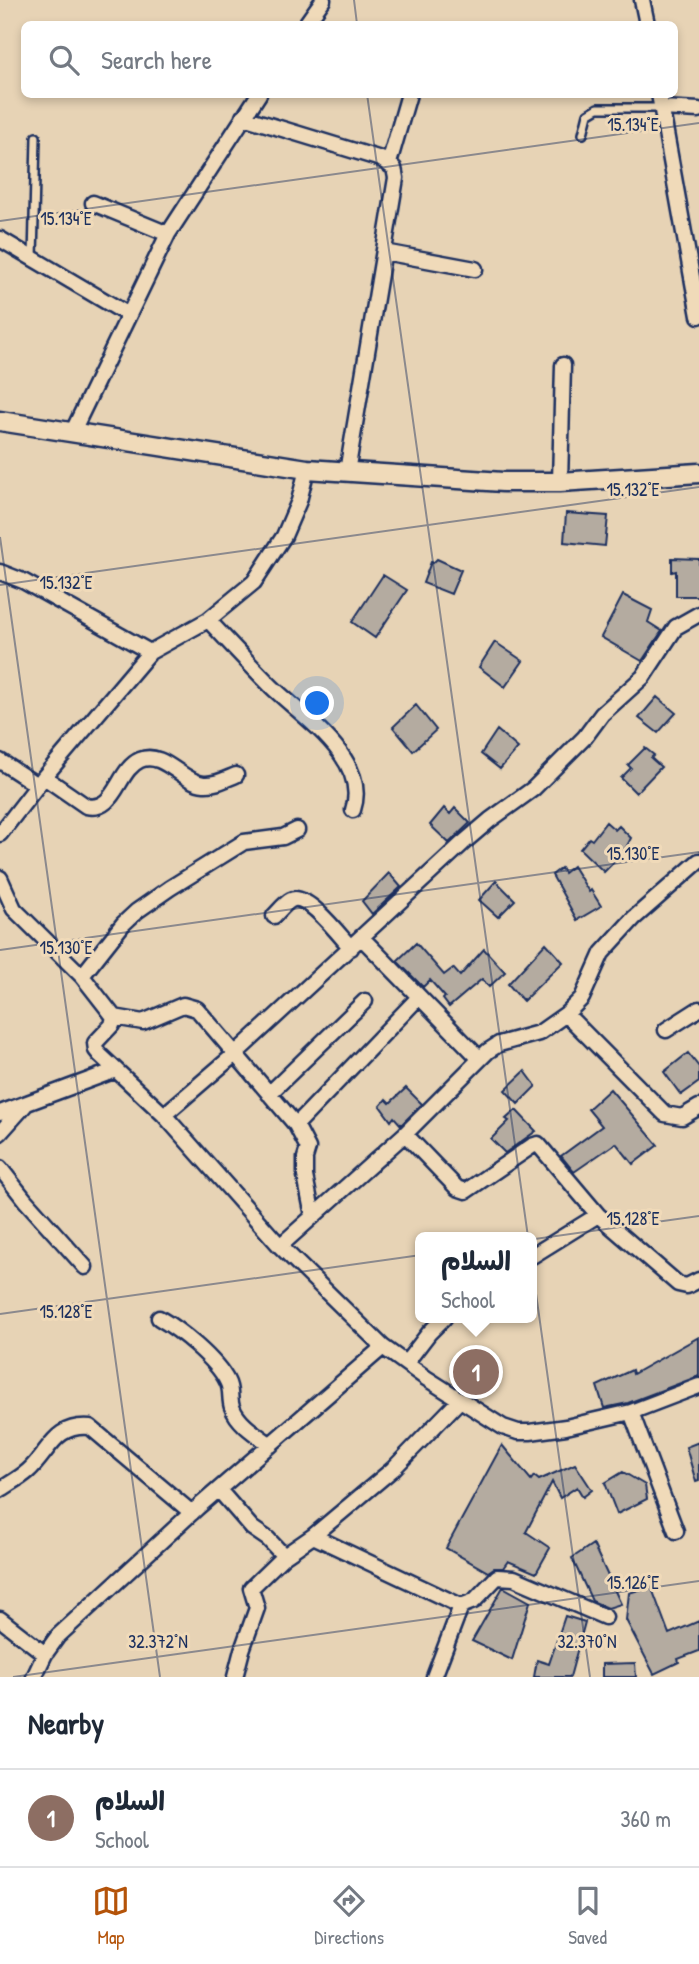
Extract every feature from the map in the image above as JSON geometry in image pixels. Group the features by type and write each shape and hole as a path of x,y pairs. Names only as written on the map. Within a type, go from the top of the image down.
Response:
{"street":[{"path":"308,21 323,0"},
{"path":"642,0 646,21"},
{"path":"72,433 127,314 168,234 256,98"},
{"path":"390,163 408,98"},
{"path":"699,110 660,101 699,316"},
{"path":"243,117 390,163 394,168 396,178 347,472"},
{"path":"93,203 168,234"},
{"path":"0,239 127,314"},
{"path":"384,252 475,269"},
{"path":"559,482 563,365"},
{"path":"0,421 307,469 347,472 503,482 559,482 699,473"},
{"path":"0,834 40,781 150,652 208,620 254,582 284,536 299,500 307,469"},
{"path":"0,572 23,581 150,652"},
{"path":"164,1115 235,1054 472,835 533,789 585,737 602,714 643,677 676,627 699,614"},
{"path":"208,620 270,685 336,747 352,774 356,788 356,800 352,810"},
{"path":"0,761 86,806 93,807 105,803 135,764 145,758 161,761 196,782 206,784 236,775"},
{"path":"82,976 123,925 170,888 244,842 283,837 297,830"},
{"path":"280,1246 405,1134 480,1059 499,1044 539,1033 566,1014 582,998 602,953 634,918 699,861"},
{"path":"0,878 14,909 82,976 114,1017 143,1022 183,1005 192,1005 197,1009 296,1125 308,1148 304,1158 305,1176 313,1216"},
{"path":"274,916 290,900 300,899 319,912 419,997 480,1059"},
{"path":"296,1125 419,997"},
{"path":"269,1094 365,1001"},
{"path":"666,1031 699,1009"},
{"path":"566,1014 665,1114 682,1117 699,1107"},
{"path":"114,1017 114,1021 94,1043 94,1047 164,1115 280,1246 383,1347 460,1400 503,1427 518,1432 566,1427 631,1412 699,1386"},
{"path":"0,1113 116,1070"},
{"path":"0,1133 25,1105"},
{"path":"405,1134 457,1188 466,1191 531,1146 538,1144 598,1215 678,1284 687,1286 699,1280"},
{"path":"0,1168 85,1267"},
{"path":"537,1253 598,1215"},
{"path":"159,1318 180,1332 221,1373 229,1384 231,1405 236,1416 271,1446"},
{"path":"406,1363 439,1323"},
{"path":"34,1677 45,1654 58,1636 192,1513 383,1347"},
{"path":"235,1677 257,1608 251,1588 284,1556 313,1536 393,1469 460,1400"},
{"path":"631,1412 676,1531"},
{"path":"0,1490 28,1471 64,1432 78,1426 90,1427 192,1513"},
{"path":"219,1490 252,1528 268,1539 284,1556"},
{"path":"313,1536 461,1606 474,1601 491,1581 504,1576 605,1617"},
{"path":"435,1677 461,1606"},
{"path":"0,1619 45,1654"}],"lane":[{"path":"583,134 588,114 598,108 660,101"},
{"path":"33,258 36,137"}],"building":[{"path":"566,513 608,516 605,546 564,542"},
{"path":"672,558 699,559 699,596 676,596 676,571 672,572"},
{"path":"437,559 461,570 451,594 423,583 431,562"},
{"path":"383,575 407,590 375,638 352,622"},
{"path":"623,595 652,610 648,622 662,631 642,661 601,637"},
{"path":"495,642 523,661 505,687 479,667"},
{"path":"657,697 676,713 658,733 639,718"},
{"path":"416,705 436,730 413,751 393,727"},
{"path":"497,730 518,748 500,769 481,754"},
{"path":"645,748 654,755 651,758 661,767 636,793 621,778 631,768 628,765"},
{"path":"444,808 450,814 455,808 470,823 449,843 430,825"},
{"path":"606,822 615,830 619,826 631,838 624,852 604,872 580,849 589,838 592,840"},
{"path":"573,866 601,906 577,920 552,875 561,868 564,873"},
{"path":"389,873 401,887 372,914 362,901"},
{"path":"496,881 515,900 498,917 479,900"},
{"path":"416,943 444,975 453,968 460,976 484,949 505,972 489,987 482,979 449,1007 443,999 445,997 430,980 423,987 397,961"},
{"path":"546,943 563,962 523,1001 508,984"},
{"path":"688,1053 699,1067 699,1082 681,1095 664,1072"},
{"path":"525,1071 536,1086 518,1104 505,1090"},
{"path":"406,1088 422,1104 401,1125 394,1117 391,1121 380,1106 386,1099 390,1103"},
{"path":"610,1089 658,1145 633,1164 616,1143 574,1172 561,1156 602,1126 588,1109"},
{"path":"516,1110 536,1131 505,1153 491,1139"},
{"path":"699,1337 699,1376 628,1403 604,1408 597,1386 632,1370 633,1374"},
{"path":"699,1442 699,1481 696,1482 686,1447"},
{"path":"502,1445 531,1480 534,1476 539,1480 575,1464 592,1490 583,1497 577,1487 560,1498 552,1482 526,1532 550,1548 536,1573 508,1561 503,1568 494,1568 488,1572 446,1548"},
{"path":"623,1472 645,1485 647,1499 617,1514 605,1483"},
{"path":"593,1544 621,1604 608,1608 592,1601 572,1558"},
{"path":"651,1586 669,1634 699,1621 699,1651 678,1659 679,1662 654,1674 626,1620 629,1593"},
{"path":"503,1587 530,1602 512,1660 472,1641"},
{"path":"565,1616 585,1622 570,1677 534,1677 537,1660 549,1664"},
{"path":"635,1663 636,1677 602,1677 602,1664"}],"place":[{"name":"السلام","path":"476,1372"}]}
